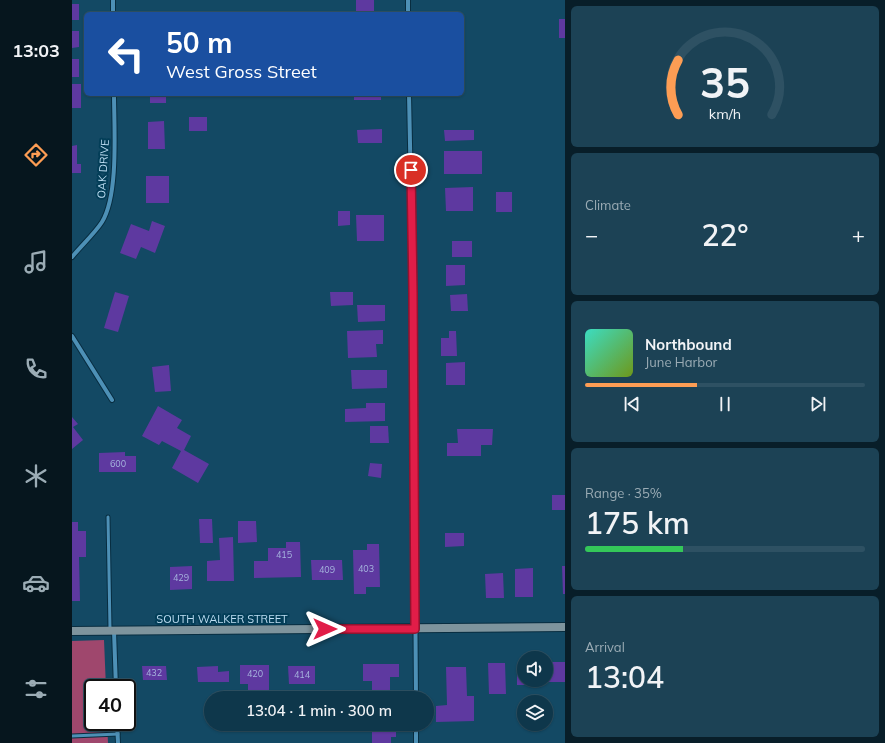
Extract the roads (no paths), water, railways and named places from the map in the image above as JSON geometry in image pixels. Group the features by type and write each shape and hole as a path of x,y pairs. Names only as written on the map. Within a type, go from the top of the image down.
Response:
{"street":[{"path":"113,0 113,12"},
{"path":"408,0 408,12"},
{"name":"OAK DRIVE","path":"72,257 102,222 111,202 114,166 114,96"},
{"path":"410,96 416,691"},
{"path":"72,336 112,400"},
{"name":"SOUTH WALKER STREET","path":"72,631 565,627"},
{"path":"112,631 115,679"},
{"path":"118,731 118,743"},
{"path":"416,731 416,743"}],"lane":[{"path":"108,517 112,631"},
{"path":"72,736 118,734"}]}
